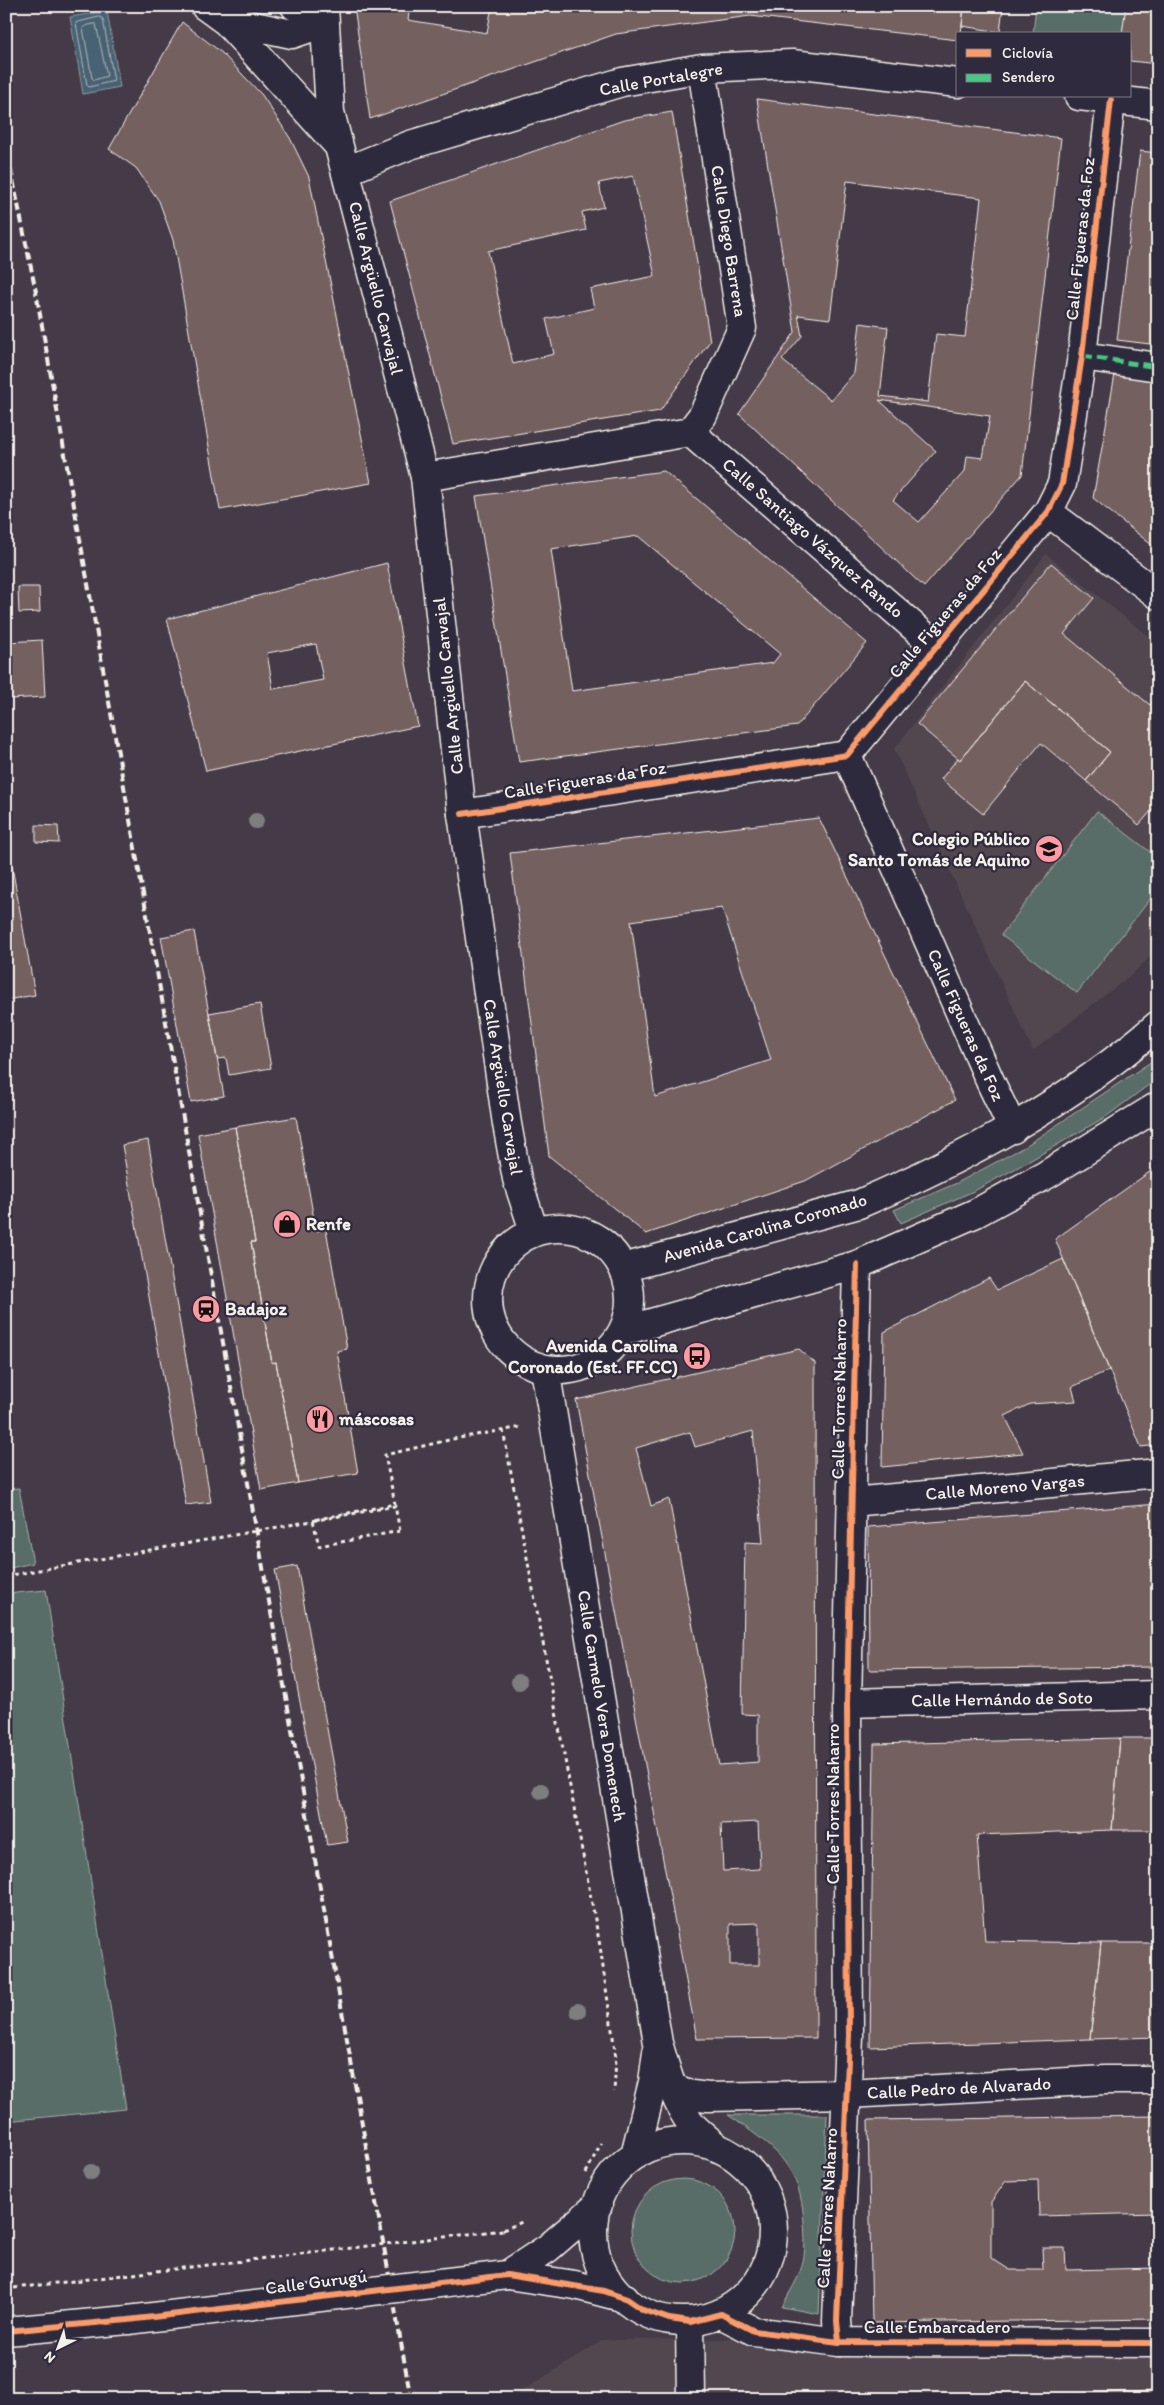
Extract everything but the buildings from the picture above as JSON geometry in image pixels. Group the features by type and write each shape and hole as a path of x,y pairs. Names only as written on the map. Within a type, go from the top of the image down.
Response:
{"main road":[{"path":"294,6 324,15"},
{"name":"Calle Argüello Carvajal","path":"207,8 249,25 292,34 324,15 330,112 425,477 462,814 507,1124 517,1179 534,1231"},
{"name":"Calle Argüello Carvajal","path":"207,8 227,22 338,145"},
{"name":"Calle Portalegre","path":"346,171 410,145 622,82 702,68 792,64 956,82"},
{"name":"Calle Diego Barrena","path":"690,432 704,415 742,328 702,68"},
{"path":"1095,98 1158,105"},
{"name":"Calle Figueras da Foz","path":"462,814 847,755 1048,512 1062,484 1082,356 1111,100"},
{"path":"1082,356 1158,367"},
{"path":"425,477 690,432"},
{"name":"Calle Santiago Vázquez Rando","path":"690,432 936,646"},
{"path":"1048,512 1158,596"},
{"name":"Calle Figueras da Foz","path":"847,755 990,1081 1013,1129"},
{"name":"Avenida Carolina Coronado","path":"623,1268 859,1204 940,1167 1013,1129 1092,1077 1158,1025"},
{"path":"623,1331 857,1266 976,1213 1154,1116"},
{"path":"555,1227 576,1229 595,1238 612,1251 623,1268 630,1289 629,1311 623,1331 609,1350 590,1364 568,1370 545,1369 522,1361 505,1346 492,1326 487,1304 489,1281 498,1260 513,1243 534,1231 555,1227"},
{"name":"Calle Torres Naharro","path":"839,2342 837,2321 849,2036 847,1703 857,1266"},
{"name":"Calle Carmelo Vera Domenech","path":"545,1369 658,2043 671,2088 683,2112 694,2126 718,2148"},
{"name":"Calle Moreno Vargas","path":"852,1502 1158,1473"},
{"name":"Calle Hernándo de Soto","path":"847,1703 1158,1695"},
{"name":"Calle Carmelo Vera Domenech","path":"635,2155 653,2082 658,2043"},
{"name":"Calle Pedro de Alvarado","path":"671,2088 692,2095 708,2097 847,2094 1105,2080 1158,2080"},
{"path":"673,2139 699,2141 718,2148 729,2154 752,2174 769,2202 773,2232 770,2256 757,2281 740,2299 721,2314 690,2322 669,2319 643,2310 611,2285 597,2266 592,2232 598,2205 608,2182 625,2162 635,2155 650,2147 673,2139"},
{"name":"Calle Gurugú","path":"507,2274 548,2248 598,2205"},
{"name":"Calle Gurugú","path":"6,2331 128,2320 507,2274 575,2285 627,2299"},
{"name":"Calle Embarcadero","path":"721,2314 754,2331 839,2342 1158,2343"},
{"path":"690,2322 691,2399"}],"path":[{"path":"6,1576 65,1566 308,1522 318,1520 337,1517 395,1506 400,1531 319,1546 315,1528 313,1520 395,1504 384,1455 453,1439 555,1421"},
{"path":"504,1430 600,1946 616,2058 614,2095"},
{"path":"579,2179 586,2173 603,2139"},
{"path":"6,2288 502,2230 527,2220"}],"shaded area":[{"name":"Colegio Público Santo Tomás de Aquino","path":"1046,554 1158,644 1158,949 1131,975 1033,1051 894,749"},
{"path":"1158,2334 1158,2399 509,2399 603,2340"}],"green space":[{"path":"1036,6 1126,6 1122,32 1033,32"},
{"path":"1097,811 1158,858 1158,889 1077,993 1001,935"},
{"path":"1158,1057 1158,1078 1107,1116 976,1190 901,1223 894,1210 957,1183 1024,1147"},
{"path":"19,1488 33,1563 6,1569 6,1489"},
{"path":"46,1590 126,2109 6,2121 6,1594"},
{"path":"728,2115 827,2115 819,2314 782,2307 798,2276 804,2255 805,2239 802,2203 797,2186 782,2158 771,2147"},
{"path":"683,2179 703,2183 712,2187 720,2194 727,2202 731,2211 735,2231 731,2251 727,2260 720,2268 712,2275 703,2279 683,2283 663,2279 654,2275 646,2268 639,2260 635,2251 631,2231 635,2211 639,2202 646,2194 654,2187 663,2183"}],"water":[{"path":"107,11 120,87 83,94 70,17"}],"railway":[{"path":"6,146 36,292 411,2399"}],"marked path":[{"path":"1082,356 1158,367"}],"cycle path":[{"path":"462,814 847,755 1048,512 1062,484 1082,356 1111,100"},
{"path":"839,2342 837,2321 849,2036 847,1703 857,1265"},
{"path":"6,2331 128,2320 507,2275 604,2291 627,2299 643,2310 669,2319 690,2322 721,2314 754,2331 839,2342 1158,2343"}],"place":[{"name":"Colegio Público Santo Tomás de Aquino","path":"1049,849"},
{"name":"Renfe","path":"287,1224"},
{"name":"Badajoz","path":"206,1309"},
{"name":"Avenida Carolina Coronado (Est. FF.CC)","path":"697,1356"},
{"name":"máscosas","path":"320,1419"}]}
